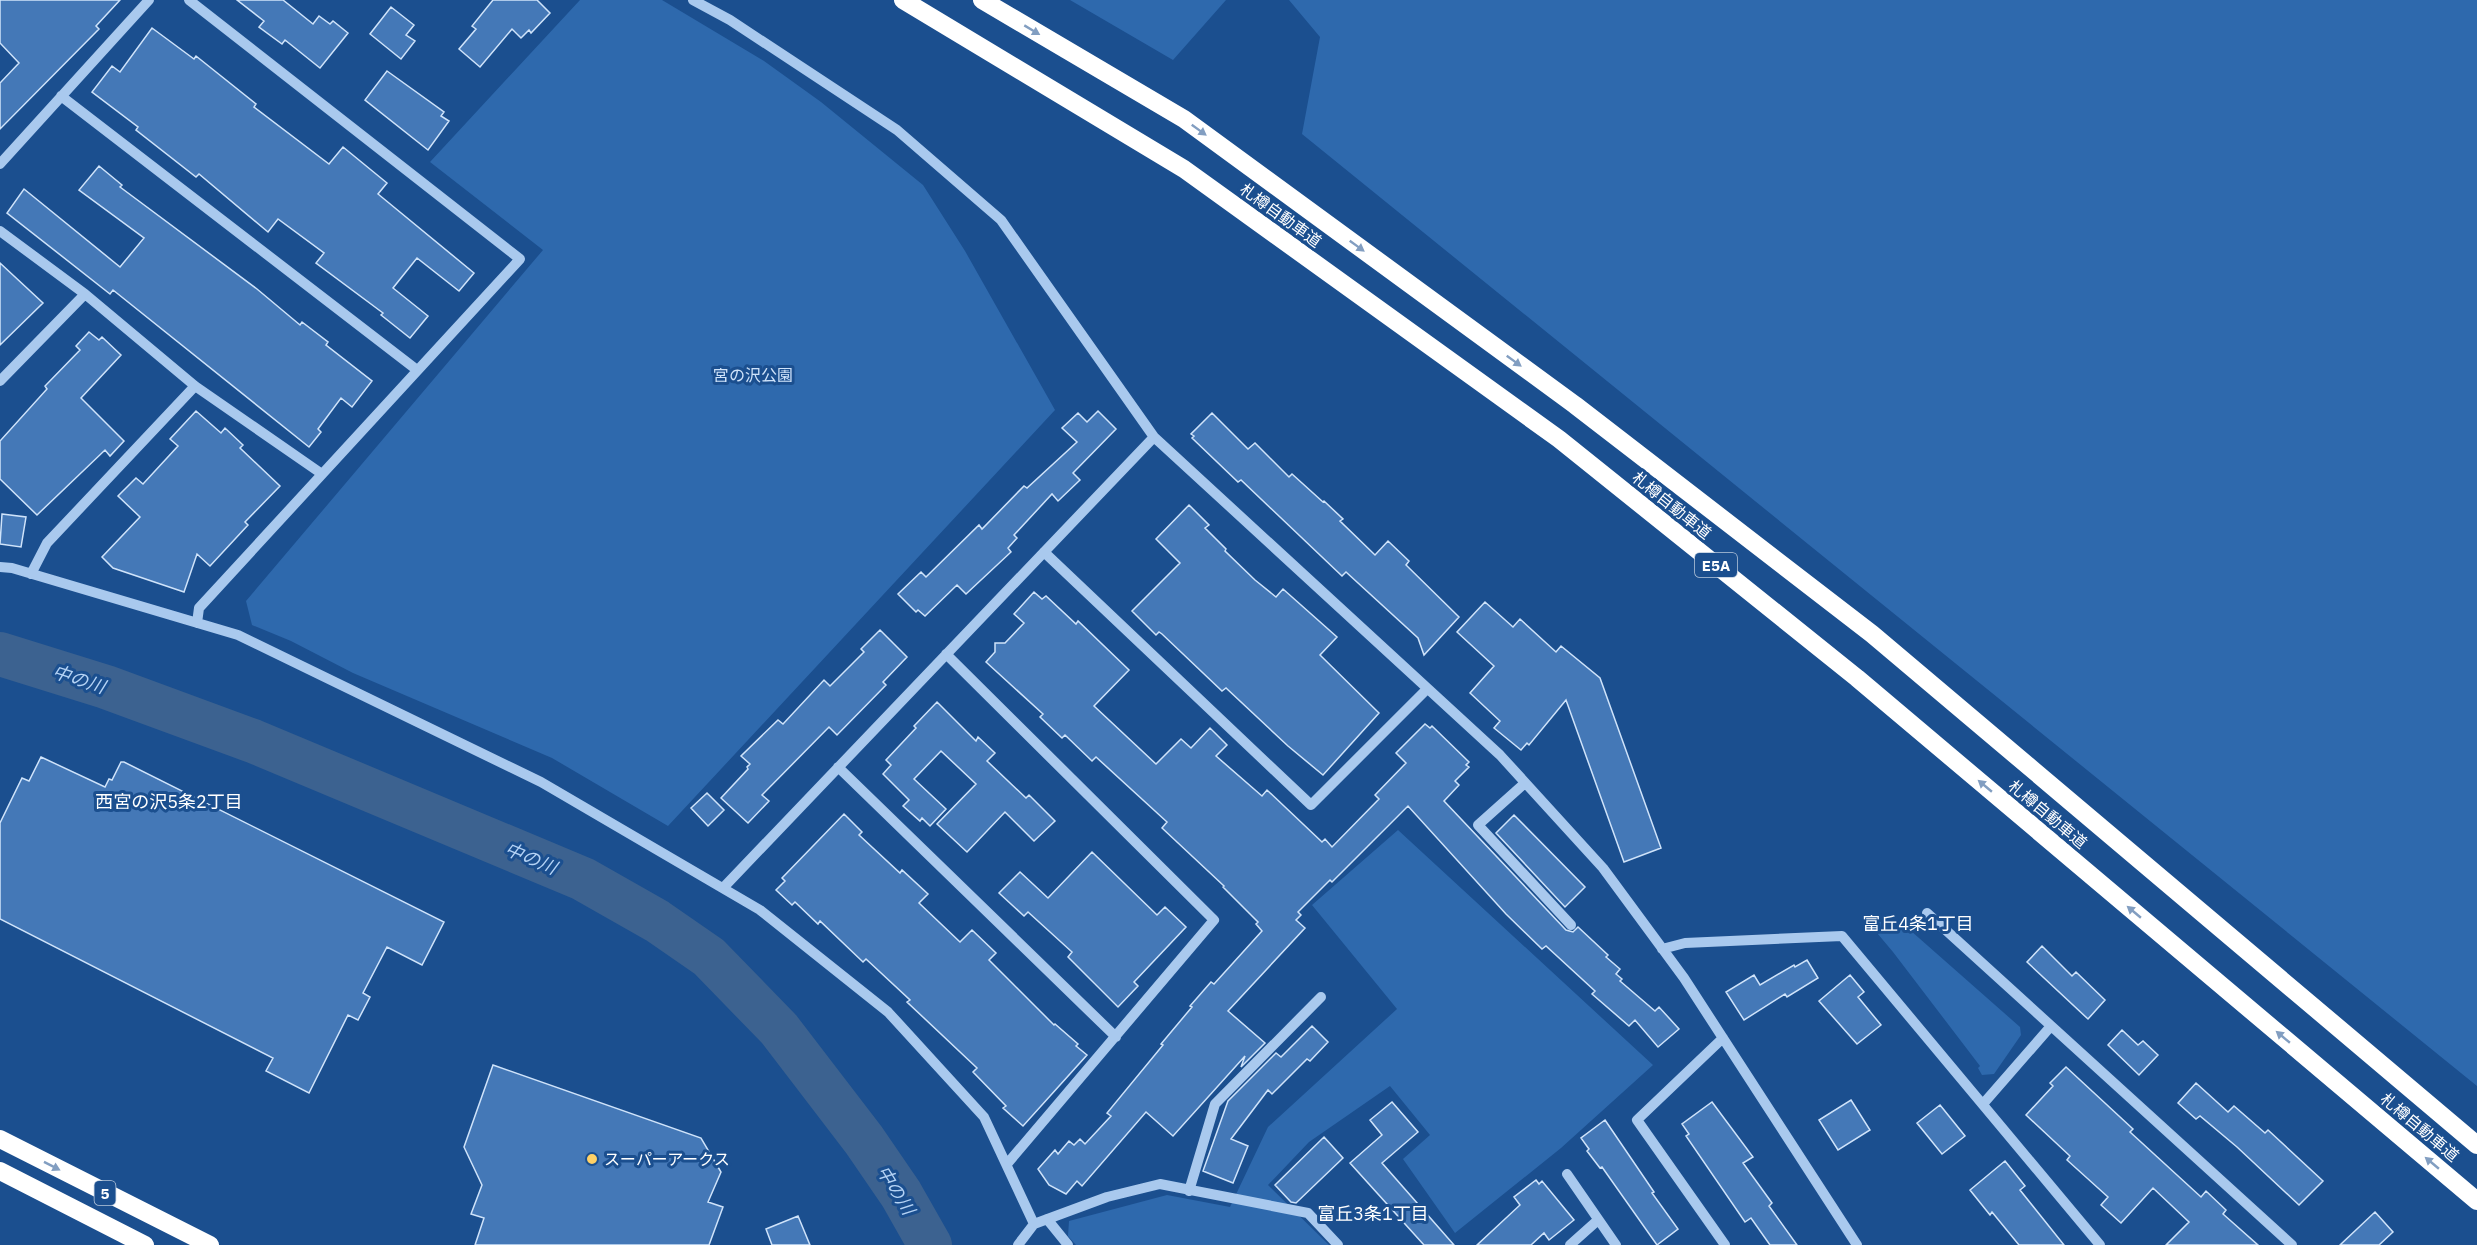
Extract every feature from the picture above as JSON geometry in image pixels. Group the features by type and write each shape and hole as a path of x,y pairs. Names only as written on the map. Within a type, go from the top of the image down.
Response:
{"highway":[{"name":"札樽自動車道","path":"903,0 1184,169 1559,439 1857,678 2477,1201"},
{"name":"札樽自動車道","path":"982,0 1184,119 1575,405 1872,634 2477,1145"},
{"name":"5","path":"0,1139 210,1245"},
{"name":"5","path":"0,1171 145,1245"}],"street":[{"path":"0,164 149,0"},
{"path":"189,0 520,259 199,608 197,623"},
{"path":"693,0 730,20 897,130 1001,220 1154,436 1500,755 1604,868 1723,1038 1857,1245"},
{"path":"62,96 417,370"},
{"path":"0,231 85,294 195,386 322,474"},
{"path":"0,381 85,294"},
{"path":"31,574 47,543 195,386"},
{"path":"723,888 1154,436"},
{"path":"1044,552 1311,805 1427,688"},
{"path":"0,567 238,635 541,782 760,910 888,1012 984,1117 1034,1224"},
{"path":"946,654 1214,920 1007,1164"},
{"path":"838,767 1116,1037"},
{"path":"1525,783 1478,825 1571,925"},
{"path":"1927,913 2292,1245"},
{"path":"1662,948 1685,943 1842,936 2100,1245"},
{"path":"1189,1191 1215,1104 1321,998"},
{"path":"1983,1104 2051,1026"},
{"path":"1723,1038 1637,1120 1725,1245"},
{"path":"1567,1174 1616,1245"},
{"path":"1018,1245 1034,1224 1107,1197 1160,1184 1308,1213 1338,1245"},
{"path":"1047,1219 1068,1245"},
{"path":"1570,1245 1599,1220"}],"green space":[{"name":"宮の沢公園","path":"580,0 662,0 764,61 821,102 923,185 965,251 1055,410 668,826 552,758 353,673 291,641 252,625 246,601 543,250 430,162"},
{"path":"1070,0 1226,0 1173,60"},
{"path":"1289,0 2477,0 2477,1086 1302,134 1320,37"},
{"path":"1398,830 1653,1065 1561,1148 1455,1233 1403,1159 1430,1135 1390,1086 1309,1142 1268,1185 1329,1245 1076,1245 1068,1236 1069,1221 1167,1195 1230,1207 1268,1127 1397,1009 1312,905"},
{"path":"1894,916 2020,1027 2021,1035 1994,1074 1982,1075 1978,1068 1980,1066 1867,921"}],"building":[{"path":"0,0 120,0 96,26 99,29 0,129 0,83 19,63 0,43"},
{"path":"237,0 283,0 313,24 319,16 330,24 333,21 348,33 320,68 285,40 282,44 259,27 264,21"},
{"path":"493,0 537,0 550,13 531,33 529,30 521,38 512,29 480,67 459,49 476,29 472,26"},
{"path":"391,7 414,25 406,35 415,41 401,59 370,34"},
{"path":"152,28 194,59 196,56 256,104 254,107 329,164 343,147 387,183 378,194 474,273 459,291 417,258 393,288 428,316 410,338 381,315 383,313 316,263 324,253 278,219 268,232 199,174 196,177 136,130 138,127 92,92 112,66 120,72"},
{"path":"387,71 444,112 441,116 449,121 428,150 365,100"},
{"path":"99,166 122,185 120,187 257,289 300,325 302,322 328,342 326,345 372,381 352,407 341,398 318,429 321,432 309,447 113,290 110,294 7,213 24,189 120,267 144,238 79,190"},
{"path":"0,263 43,303 0,345"},
{"path":"89,332 99,340 102,337 121,355 81,398 124,441 110,456 105,450 37,515 0,479 0,441 47,389 45,386 80,350 76,346"},
{"path":"196,411 221,433 225,428 243,445 240,448 280,486 245,522 248,525 210,566 197,554 184,592 113,568 102,557 140,517 118,496 136,478 143,484 178,446 170,439"},
{"path":"1098,411 1116,429 1073,473 1080,480 1058,501 1052,494 1014,535 1017,538 1008,548 1011,552 966,594 957,585 925,616 918,610 916,612 898,594 921,572 926,577 979,525 982,529 1024,486 1027,488 1077,442 1062,428 1078,413 1087,422"},
{"path":"1212,413 1248,449 1255,443 1289,477 1292,474 1324,501 1343,519 1340,521 1375,555 1388,541 1409,561 1406,565 1459,617 1424,655 1418,638 1346,572 1342,576 1241,480 1238,482 1192,438 1194,436 1191,434"},
{"path":"1189,505 1209,525 1205,528 1226,549 1225,551 1255,580 1276,597 1283,589 1337,637 1320,655 1379,713 1323,775 1226,688 1222,691 1162,634 1159,632 1156,635 1132,611 1180,563 1156,539"},
{"path":"2,514 26,517 21,547 0,544"},
{"path":"1034,592 1042,599 1046,596 1076,624 1078,621 1129,670 1094,706 1156,764 1181,739 1191,748 1210,728 1227,745 1216,756 1262,796 1267,790 1322,842 1325,839 1332,847 1379,799 1375,795 1406,763 1396,753 1425,724 1430,728 1432,726 1469,762 1466,765 1469,767 1455,781 1459,785 1444,801 1566,930 1573,932 1578,927 1620,969 1616,974 1622,979 1620,981 1655,1011 1659,1007 1679,1029 1658,1047 1635,1020 1629,1026 1592,994 1595,991 1546,946 1542,949 1506,914 1408,806 1332,882 1330,880 1298,912 1301,915 1296,920 1305,928 1228,1011 1265,1043 1241,1067 1245,1056 1173,1136 1146,1112 1082,1186 1077,1181 1066,1194 1049,1185 1038,1169 1055,1150 1058,1154 1069,1141 1074,1145 1080,1139 1085,1144 1111,1116 1107,1113 1163,1045 1161,1044 1192,1007 1190,1006 1211,982 1214,984 1262,931 1256,924 1258,922 1224,886 1162,828 1167,822 1096,757 1092,761 1065,735 1062,738 1040,717 1043,714 986,662 995,652 995,643 1005,643 1024,623 1014,614"},
{"path":"1485,602 1513,627 1520,619 1556,652 1561,646 1600,678 1661,848 1624,862 1566,700 1529,745 1527,743 1521,750 1494,728 1500,721 1470,693 1494,666 1457,632"},
{"path":"880,630 907,657 883,682 886,685 837,735 829,727 762,795 769,801 748,823 721,798 748,769 750,764 741,756 778,720 783,724 824,680 830,686 864,652 861,649"},
{"path":"937,702 976,741 978,737 995,753 987,761 1026,798 1029,795 1055,821 1034,841 1005,812 967,852 937,824 976,784 941,751 914,779 946,809 930,826 922,818 920,821 903,806 909,800 883,774 891,765 886,760"},
{"path":"41,757 105,787 109,779 112,780 121,762 124,762 444,922 422,965 387,947 363,993 370,997 358,1020 348,1015 309,1093 266,1071 273,1058 0,919 0,823 22,778 29,781"},
{"path":"707,793 724,810 708,826 691,808"},
{"path":"844,814 862,832 859,835 900,873 902,870 928,894 919,903 960,942 972,930 996,953 989,960 1087,1055 1023,1126 1003,1108 1006,1106 973,1072 977,1068 907,1002 910,1000 866,959 863,962 820,921 818,924 795,902 792,905 776,890 785,881 782,878"},
{"path":"1514,815 1585,887 1565,907 1496,833"},
{"path":"1092,852 1157,915 1165,907 1186,927 1134,982 1138,986 1118,1007 1068,957 1072,952 1028,912 1024,916 999,893 1020,872 1048,898"},
{"path":"2042,946 2072,976 2076,972 2105,1000 2088,1019 2027,962"},
{"path":"1807,960 1818,978 1787,997 1785,994 1744,1020 1726,992 1754,975 1760,985"},
{"path":"1850,975 1864,992 1858,997 1881,1025 1857,1044 1819,1001"},
{"path":"1312,1026 1328,1042 1310,1061 1307,1059 1272,1094 1268,1090 1231,1139 1248,1146 1233,1183 1203,1171 1228,1101 1276,1053 1281,1057"},
{"path":"2122,1030 2138,1045 2143,1041 2158,1055 2139,1075 2108,1045"},
{"name":"スーパーアークス","path":"493,1065 701,1138 721,1172 708,1202 723,1207 709,1245 475,1245 484,1218 471,1214 482,1185 464,1147"},
{"path":"2066,1067 2133,1129 2130,1132 2201,1197 2206,1191 2226,1210 2223,1214 2258,1245 2166,1245 2189,1222 2153,1188 2121,1223 2101,1205 2108,1197 2067,1160 2070,1156 2026,1115 2053,1086 2050,1083"},
{"path":"2196,1083 2228,1112 2234,1106 2265,1133 2268,1130 2323,1181 2299,1205 2237,1147 2200,1116 2196,1119 2178,1103"},
{"path":"1851,1100 1870,1130 1838,1150 1819,1120"},
{"path":"1392,1102 1418,1132 1382,1163 1454,1245 1424,1245 1350,1163 1382,1135 1370,1120"},
{"path":"1712,1102 1753,1157 1743,1163 1772,1203 1769,1206 1797,1245 1770,1245 1751,1218 1745,1222 1686,1136 1689,1134 1682,1124"},
{"path":"1940,1105 1965,1136 1942,1154 1917,1123"},
{"path":"1605,1120 1678,1229 1657,1245 1602,1167 1600,1168 1587,1151 1589,1149 1581,1138"},
{"path":"1324,1137 1343,1158 1296,1203 1291,1202 1275,1185"},
{"path":"2005,1161 2025,1186 2020,1190 2064,1245 2019,1245 1970,1190"},
{"path":"1536,1180 1539,1184 1542,1181 1574,1220 1549,1240 1544,1233 1531,1245 1477,1245 1520,1205 1514,1197"},
{"path":"2375,1212 2393,1232 2379,1245 2340,1245"},
{"path":"798,1216 810,1245 772,1245 766,1229"}],"waterway":[{"name":"中の川","path":"0,654 106,687 253,741 583,879 657,921 709,957 779,1029 864,1140 901,1194 930,1245"}],"place":[{"name":"スーパーアークス","path":"592,1159"}],"district":[{"name":"西宮の沢5条2丁目","path":"169,801"},
{"name":"富丘4条1丁目","path":"1918,923"},
{"name":"富丘3条1丁目","path":"1373,1213"}]}
